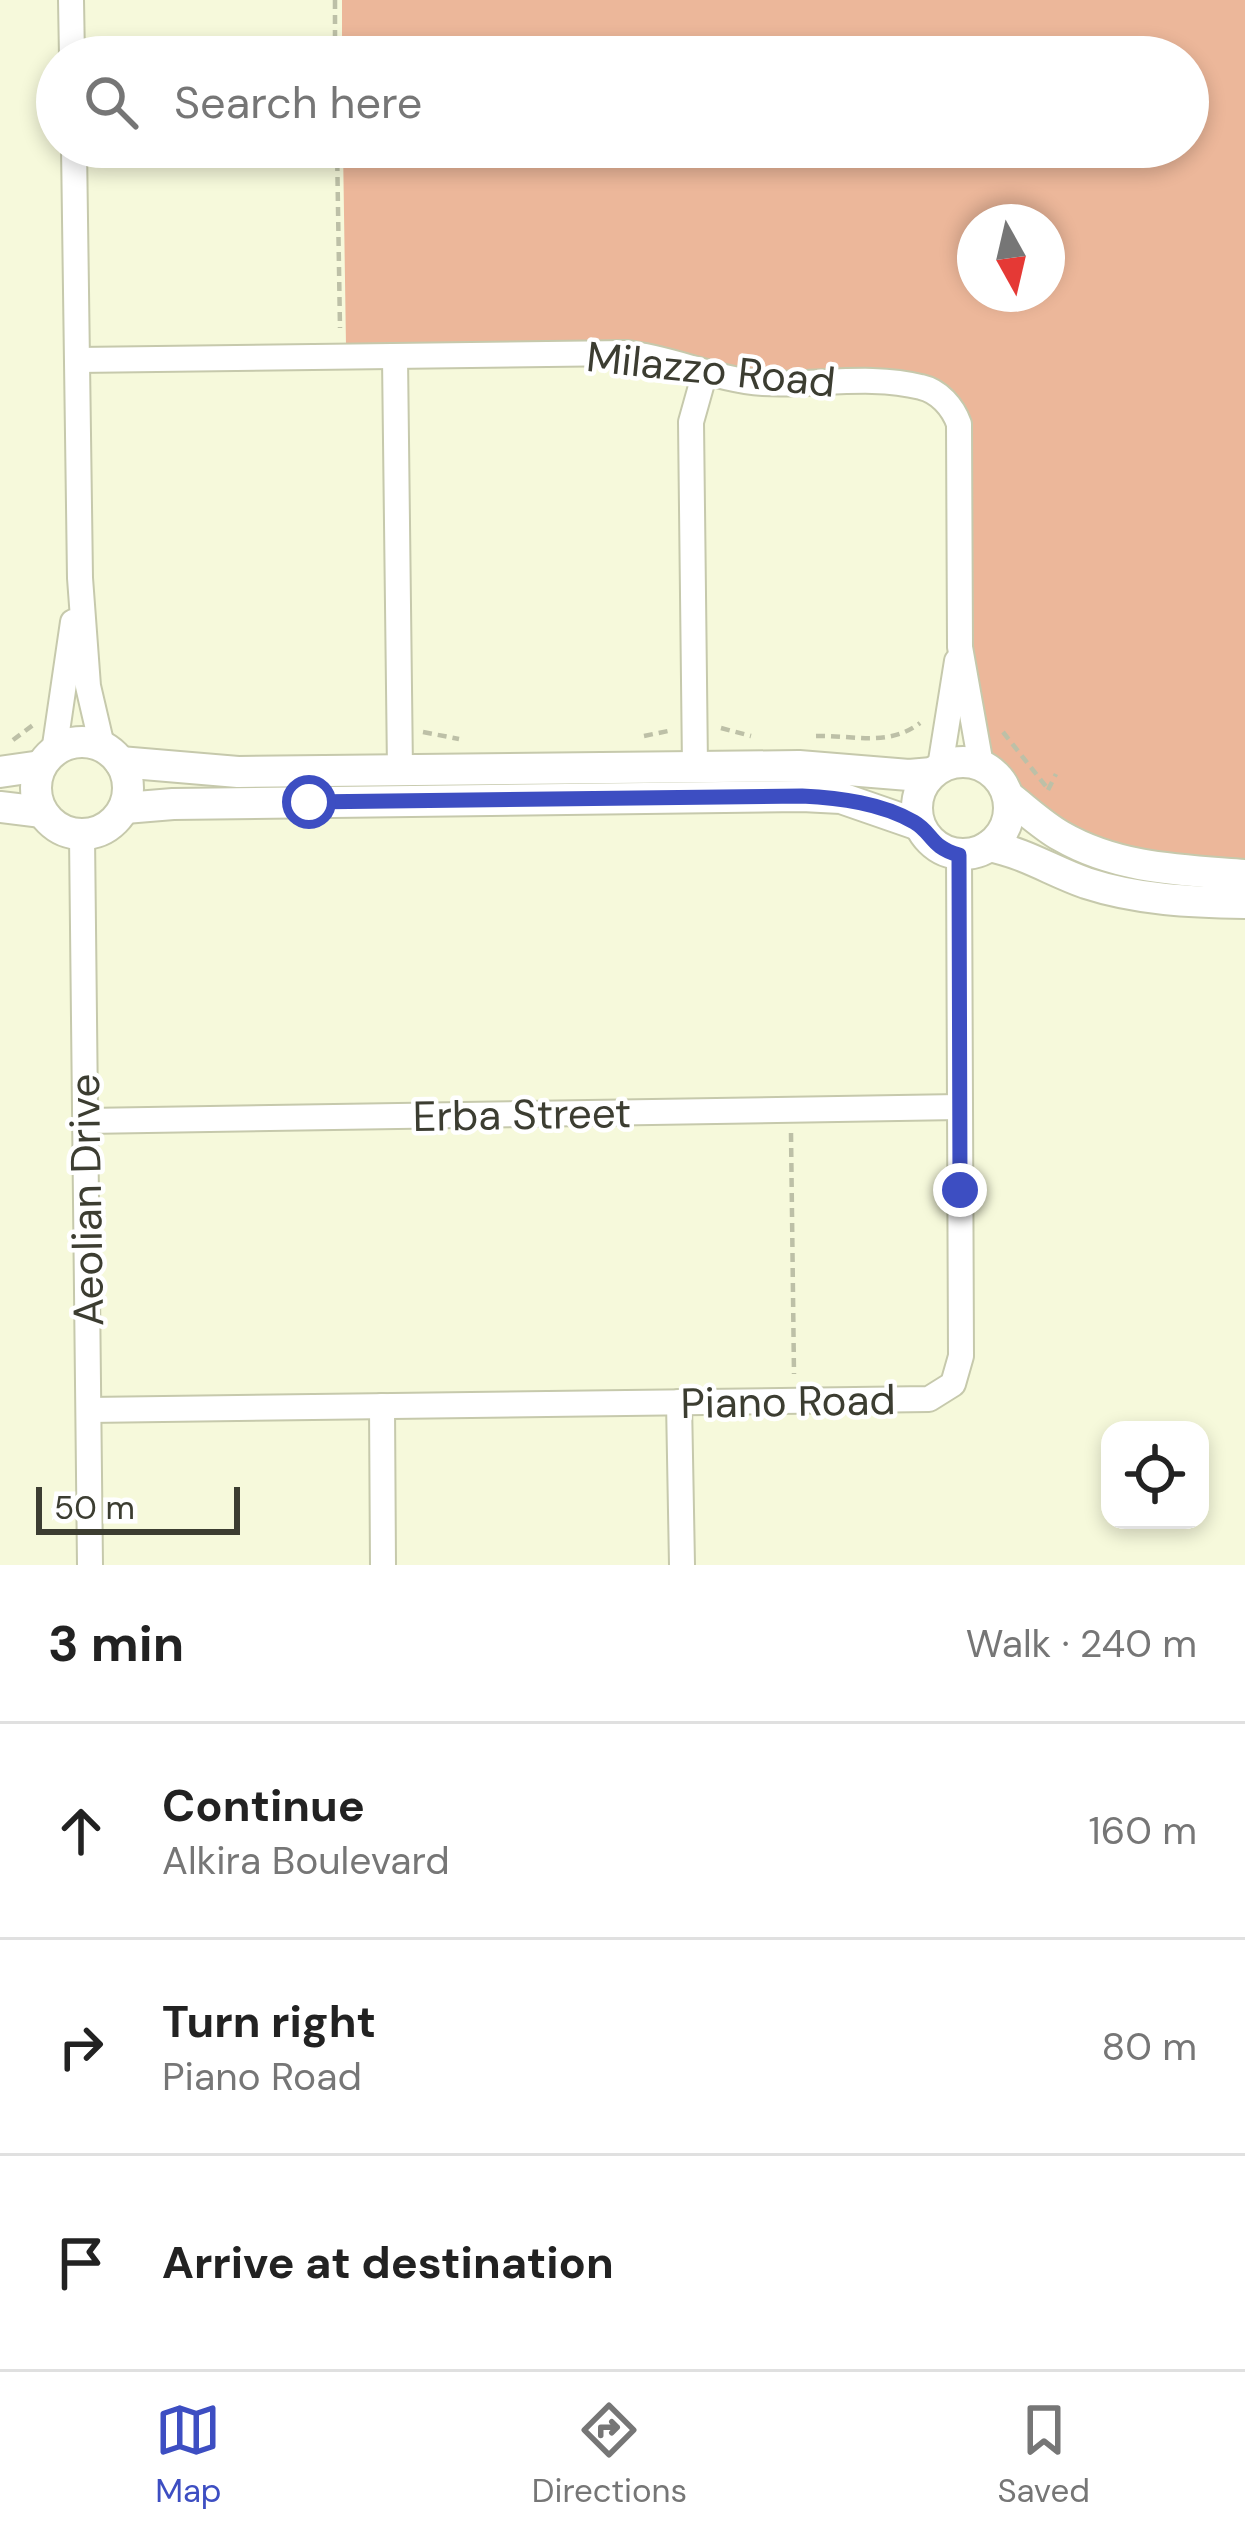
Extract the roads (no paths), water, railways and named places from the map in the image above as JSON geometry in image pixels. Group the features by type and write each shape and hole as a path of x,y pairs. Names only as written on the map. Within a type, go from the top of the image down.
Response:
{"street":[{"path":"71,0 72,36"},
{"path":"74,168 80,578 88,686 111,754 128,776 125,808 106,829 82,836 63,831 41,812 36,797 80,578"},
{"name":"Milazzo Road","path":"78,360 626,353 764,383 926,388 955,412 961,439 960,647 981,765"},
{"path":"395,358 400,770"},
{"path":"695,766 691,422 705,372"},
{"name":"Milazzo Road","path":"936,770 960,647"},
{"path":"0,772 47,759 77,742 111,754 238,772 799,766 909,775 953,762 981,765 1003,783 1008,796 1006,824 989,846"},
{"path":"936,770 917,797 919,824 936,846 959,855 989,846 1018,852 1083,882 1172,901 1245,903"},
{"path":"125,808 802,796 841,798 919,824"},
{"path":"1008,796 1060,836 1110,858 1245,875"},
{"path":"0,807 41,812"},
{"name":"Aeolian Drive","path":"82,836 90,1565"},
{"name":"Piano Road","path":"89,1410 929,1399 953,1384 961,1356 959,855"},
{"name":"Erba Street","path":"86,1120 959,1107"},
{"path":"679,1402 682,1565"},
{"path":"382,1406 383,1565"}]}
